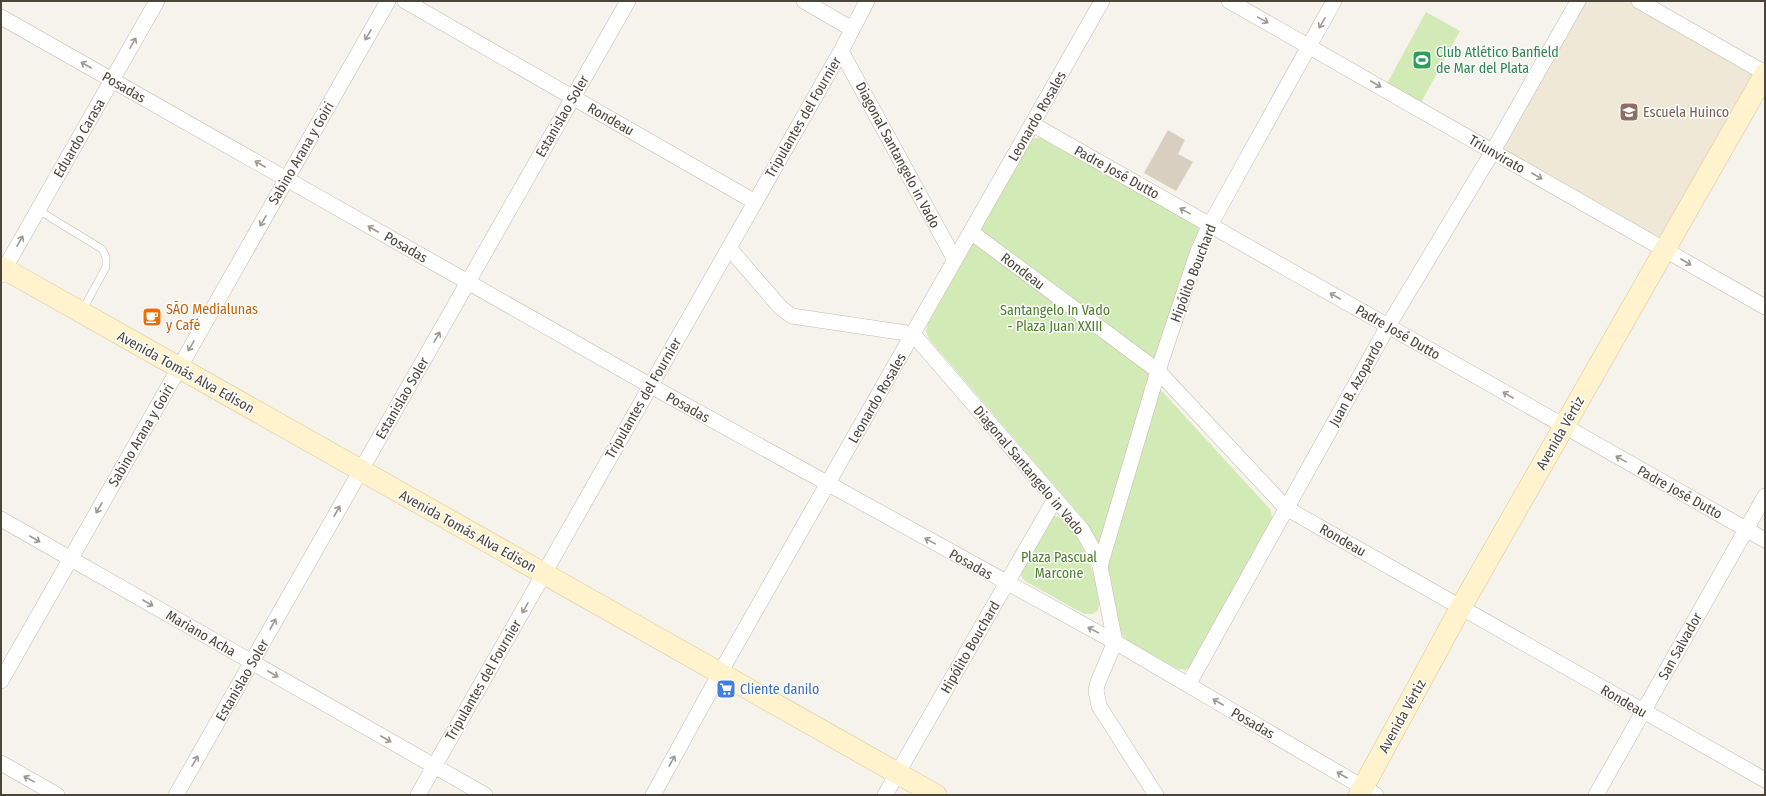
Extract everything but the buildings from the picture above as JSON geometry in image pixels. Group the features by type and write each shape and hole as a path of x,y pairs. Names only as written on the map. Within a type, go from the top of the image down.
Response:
{"main road":[{"name":"Avenida Vértiz","path":"1366,793 1461,607 1765,73"},
{"name":"Avenida Tomás Alva Edison","path":"2,270 81,312 936,795"}],"street":[{"name":"Eduardo Carasa","path":"2,270 38,210 157,1"},
{"name":"Sabino Arana y Goiri","path":"1,681 388,1"},
{"name":"Rondeau","path":"405,1 755,202"},
{"name":"Estanislao Soler","path":"176,795 628,1"},
{"path":"804,1 852,29"},
{"name":"Tripulantes del Fournier","path":"418,795 841,51 867,1"},
{"name":"Leonardo Rosales","path":"653,795 720,673 1102,1"},
{"name":"Triunvirato","path":"1228,1 1765,307"},
{"name":"Hipólito Bouchard","path":"1100,566 1158,371 1198,251 1210,225 1334,1"},
{"name":"Juan B. Azopardo","path":"1188,685 1388,326 1493,151 1578,1"},
{"path":"1639,1 1765,73"},
{"name":"Posadas","path":"1,17 650,386 828,483 1006,583 1116,642 1366,793"},
{"name":"Diagonal Santangelo in Vado","path":"841,51 955,260"},
{"name":"Padre José Dutto","path":"1032,124 1765,540"},
{"name":"Rondeau","path":"970,232 1158,371 1286,508 1765,780"},
{"path":"729,248 781,308 792,316 913,334"},
{"name":"Diagonal Santangelo in Vado","path":"913,334 1082,530 1095,553 1100,566 1116,642"},
{"name":"San Salvador","path":"1596,795 1765,496"},
{"name":"Hipólito Bouchard","path":"885,795 1054,498"},
{"name":"Mariano Acha","path":"1,519 485,795"},
{"path":"1116,642 1097,686 1099,706 1156,795"},
{"path":"1,763 57,795"}],"lane":[{"path":"38,210 102,249 106,257 106,268 81,312"}],"shaded area":[{"name":"Escuela Huinco","path":"1578,1 1639,1 1765,73 1665,249 1493,151"}],"green space":[{"name":"Club Atlético Banfield de Mar del Plata","path":"1426,12 1460,31 1418,108 1384,89"},
{"name":"Santangelo In Vado - Plaza Juan XXIII","path":"1040,138 1196,224 1200,231 1149,377 1271,510 1272,519 1190,666 1185,670 1178,669 1128,641 1121,634 1102,551 1086,522 929,339 926,331 928,323 1031,140"},
{"name":"Plaza Pascual Marcone","path":"1055,516 1063,520 1072,529 1080,542 1093,572 1099,601 1098,610 1092,614 1084,614 1025,581 1021,576 1022,570 1052,517"}],"place":[{"name":"Club Atlético Banfield de Mar del Plata","path":"1422,60"},
{"name":"Escuela Huinco","path":"1629,112"},
{"name":"SÃO Medialunas y Café","path":"152,317"},
{"name":"Cliente danilo","path":"726,689"}]}
